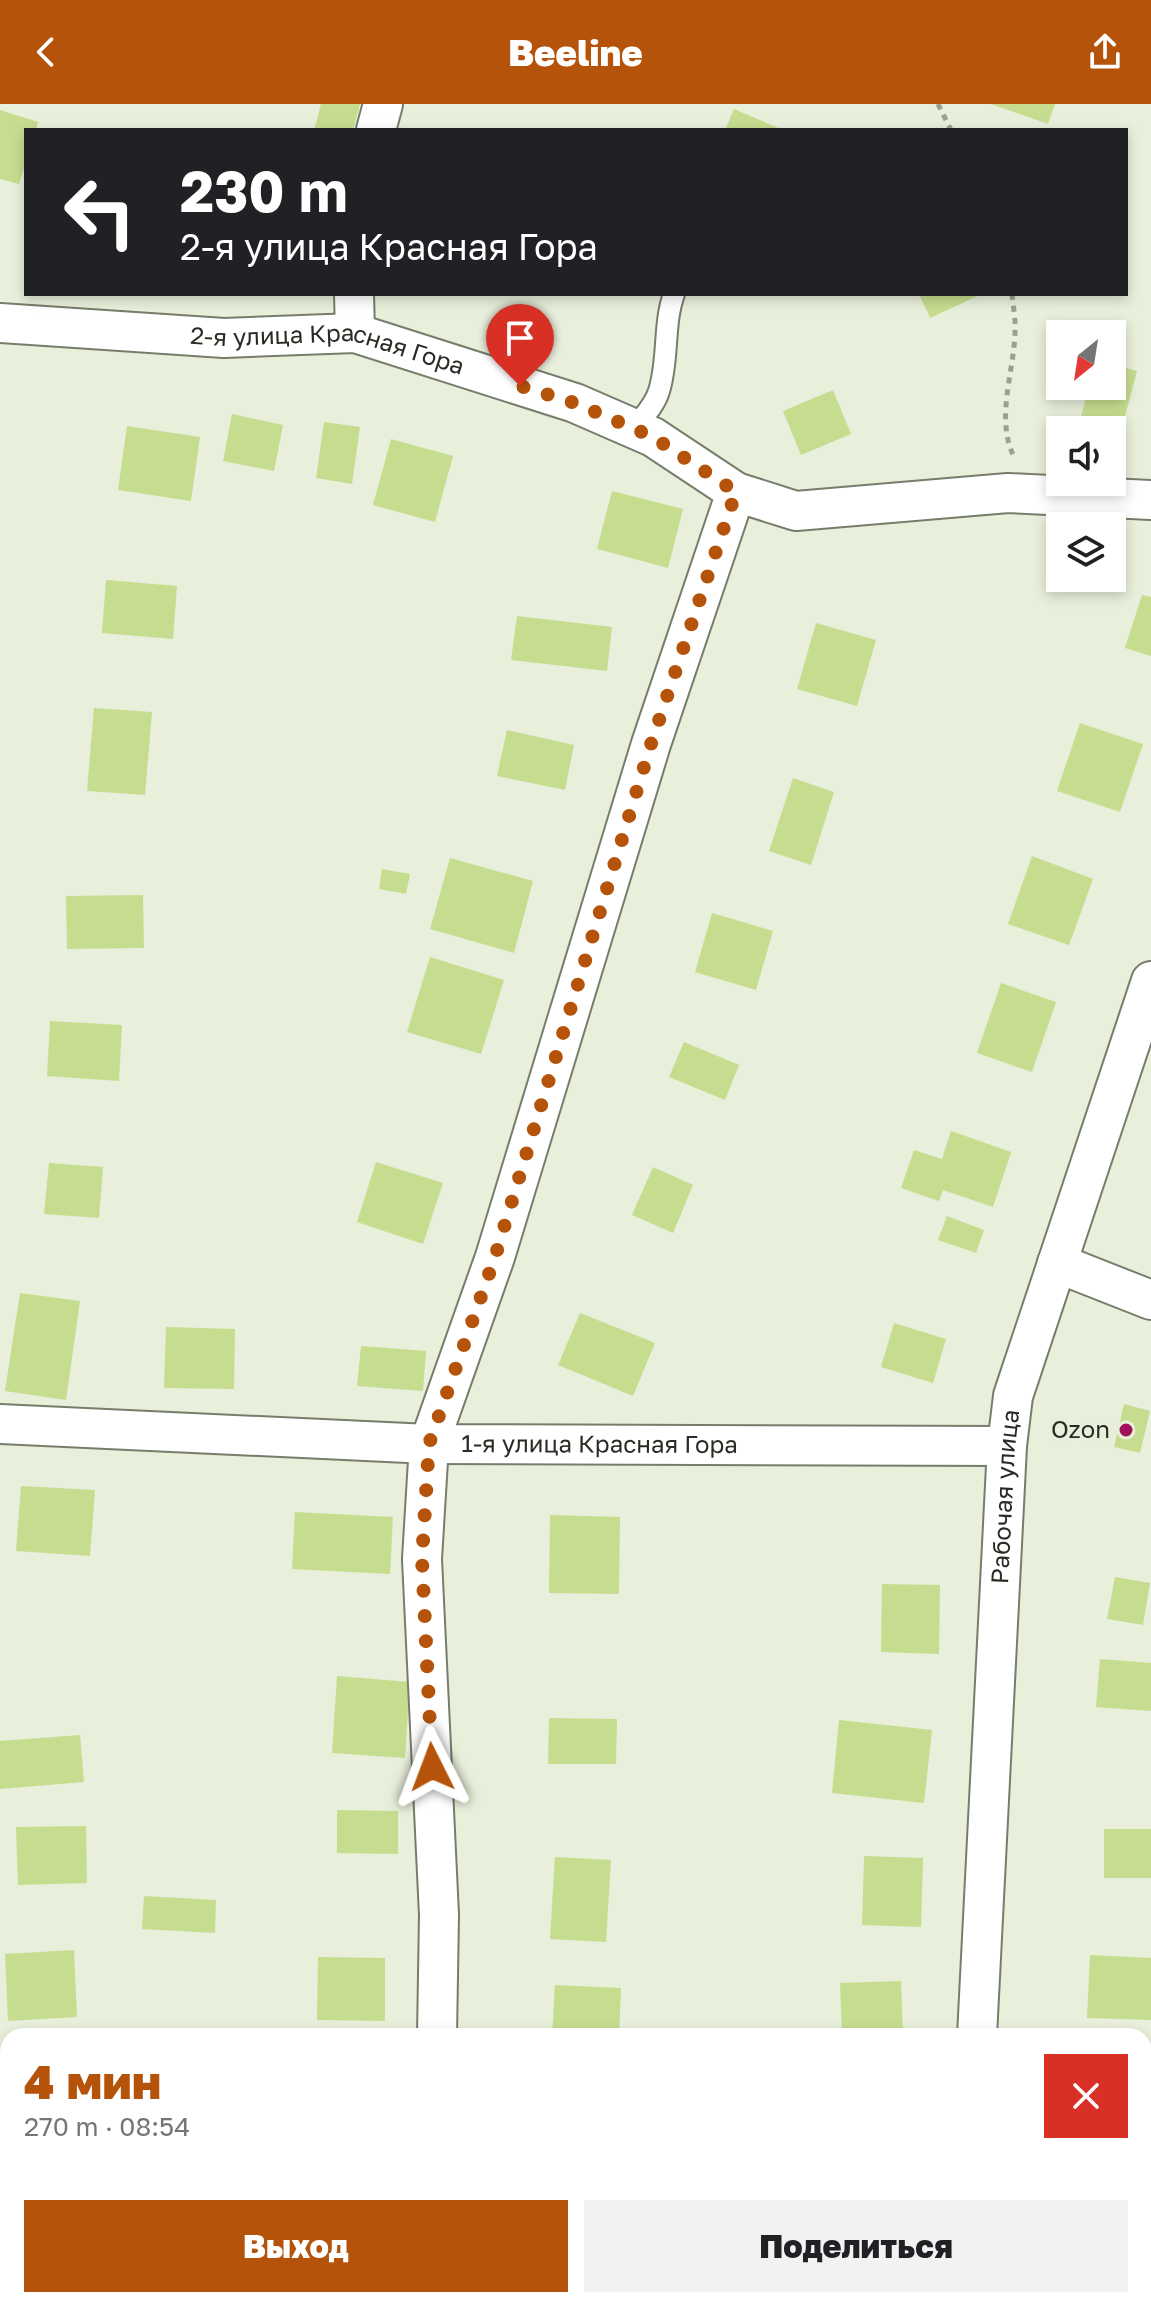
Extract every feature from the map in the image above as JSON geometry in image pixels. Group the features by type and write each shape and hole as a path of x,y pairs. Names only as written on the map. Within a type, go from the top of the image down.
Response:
{"street":[{"path":"377,128 383,104"},
{"path":"354,296 355,333"},
{"name":"2-я улица Красная Гора","path":"0,323 224,338 355,333 575,403 653,437 736,492 796,511 1008,493 1151,500"},
{"path":"437,2028 439,1915 422,1559 429,1444 495,1257 651,744 736,492"},
{"name":"Рабочая улица","path":"977,2028 1007,1446 1013,1396 1151,981"},
{"path":"1057,1263 1151,1300"},
{"name":"1-я улица Красная Гора","path":"0,1424 429,1444 1007,1446"}],"lane":[{"path":"634,429 659,391 669,308 673,296"}],"path":[{"path":"938,104 950,128"},
{"path":"1012,296 1015,331 1006,399 1009,445 1032,494"}],"building":[{"path":"321,104 360,104 354,128 315,128"},
{"path":"991,104 1055,104 1048,124"},
{"path":"734,109 778,128 726,128"},
{"path":"0,110 38,122 36,128 24,128 24,168 19,184 0,179"},
{"path":"920,296 978,296 930,318"},
{"path":"1126,368 1137,371 1125,416 1081,416 1085,400 1126,400"},
{"path":"833,390 851,434 801,455 783,411"},
{"path":"232,414 283,425 274,471 223,461"},
{"path":"324,422 360,427 352,484 316,478"},
{"path":"127,426 200,437 191,501 118,490"},
{"path":"391,439 453,456 435,522 373,505"},
{"path":"612,491 683,509 668,568 597,549"},
{"path":"106,580 177,586 173,639 102,633"},
{"path":"1142,595 1151,597 1151,656 1125,648"},
{"path":"517,616 612,627 607,671 511,660"},
{"path":"816,623 876,640 857,706 797,689"},
{"path":"94,708 152,712 145,795 87,791"},
{"path":"1080,723 1143,744 1120,812 1057,791"},
{"path":"507,730 574,745 565,790 497,776"},
{"path":"793,778 834,792 811,865 769,851"},
{"path":"1032,856 1093,879 1069,945 1008,924"},
{"path":"450,858 533,881 514,953 430,929"},
{"path":"382,869 410,874 406,894 379,889"},
{"path":"143,895 144,948 67,949 66,896"},
{"path":"712,913 773,931 756,990 695,972"},
{"path":"430,957 504,980 481,1054 407,1032"},
{"path":"1001,983 1056,1002 1032,1072 977,1053"},
{"path":"50,1021 122,1025 119,1081 47,1076"},
{"path":"684,1042 739,1065 725,1100 669,1077"},
{"path":"951,1131 1011,1152 993,1207 943,1190 939,1201 901,1188 914,1150 942,1159"},
{"path":"376,1162 443,1183 423,1244 357,1222"},
{"path":"49,1163 103,1167 99,1218 44,1214"},
{"path":"653,1167 693,1185 673,1233 632,1215"},
{"path":"947,1216 984,1230 976,1253 938,1240"},
{"path":"20,1293 80,1301 66,1400 5,1391"},
{"path":"580,1313 655,1343 633,1396 558,1365"},
{"path":"894,1323 946,1339 933,1383 881,1367"},
{"path":"166,1327 235,1329 234,1389 164,1388"},
{"path":"361,1346 426,1351 423,1391 357,1386"},
{"path":"1124,1404 1150,1411 1140,1453 1114,1447"},
{"path":"21,1486 95,1490 90,1556 16,1551"},
{"path":"295,1512 393,1517 390,1574 292,1569"},
{"path":"550,1515 620,1517 619,1594 549,1593"},
{"path":"1115,1577 1150,1583 1143,1625 1107,1619"},
{"path":"882,1584 940,1585 939,1654 881,1652"},
{"path":"1100,1659 1151,1663 1151,1711 1096,1707"},
{"path":"337,1676 410,1682 405,1758 332,1753"},
{"path":"549,1718 617,1719 616,1764 548,1764"},
{"path":"839,1720 932,1730 924,1803 832,1793"},
{"path":"80,1735 84,1782 0,1789 0,1741"},
{"path":"337,1810 398,1811 398,1854 337,1853"},
{"path":"86,1826 87,1883 18,1885 16,1827"},
{"path":"1104,1829 1151,1829 1151,1878 1104,1878"},
{"path":"864,1856 923,1858 921,1927 862,1925"},
{"path":"555,1857 611,1860 606,1942 550,1939"},
{"path":"144,1896 216,1900 215,1933 142,1929"},
{"path":"74,1950 77,2017 8,2021 5,1954"},
{"path":"1090,1955 1151,1958 1151,2020 1087,2018"},
{"path":"318,1957 385,1958 385,2021 317,2020"},
{"path":"901,1981 903,2028 842,2028 840,1983"},
{"path":"555,1985 621,1988 619,2028 552,2028"}],"place":[{"name":"Ozon","path":"1126,1430"}],"route":[{"path":"432,1767 422,1559 429,1444 495,1257 651,744 736,492 653,437 575,403 520,386"}]}
